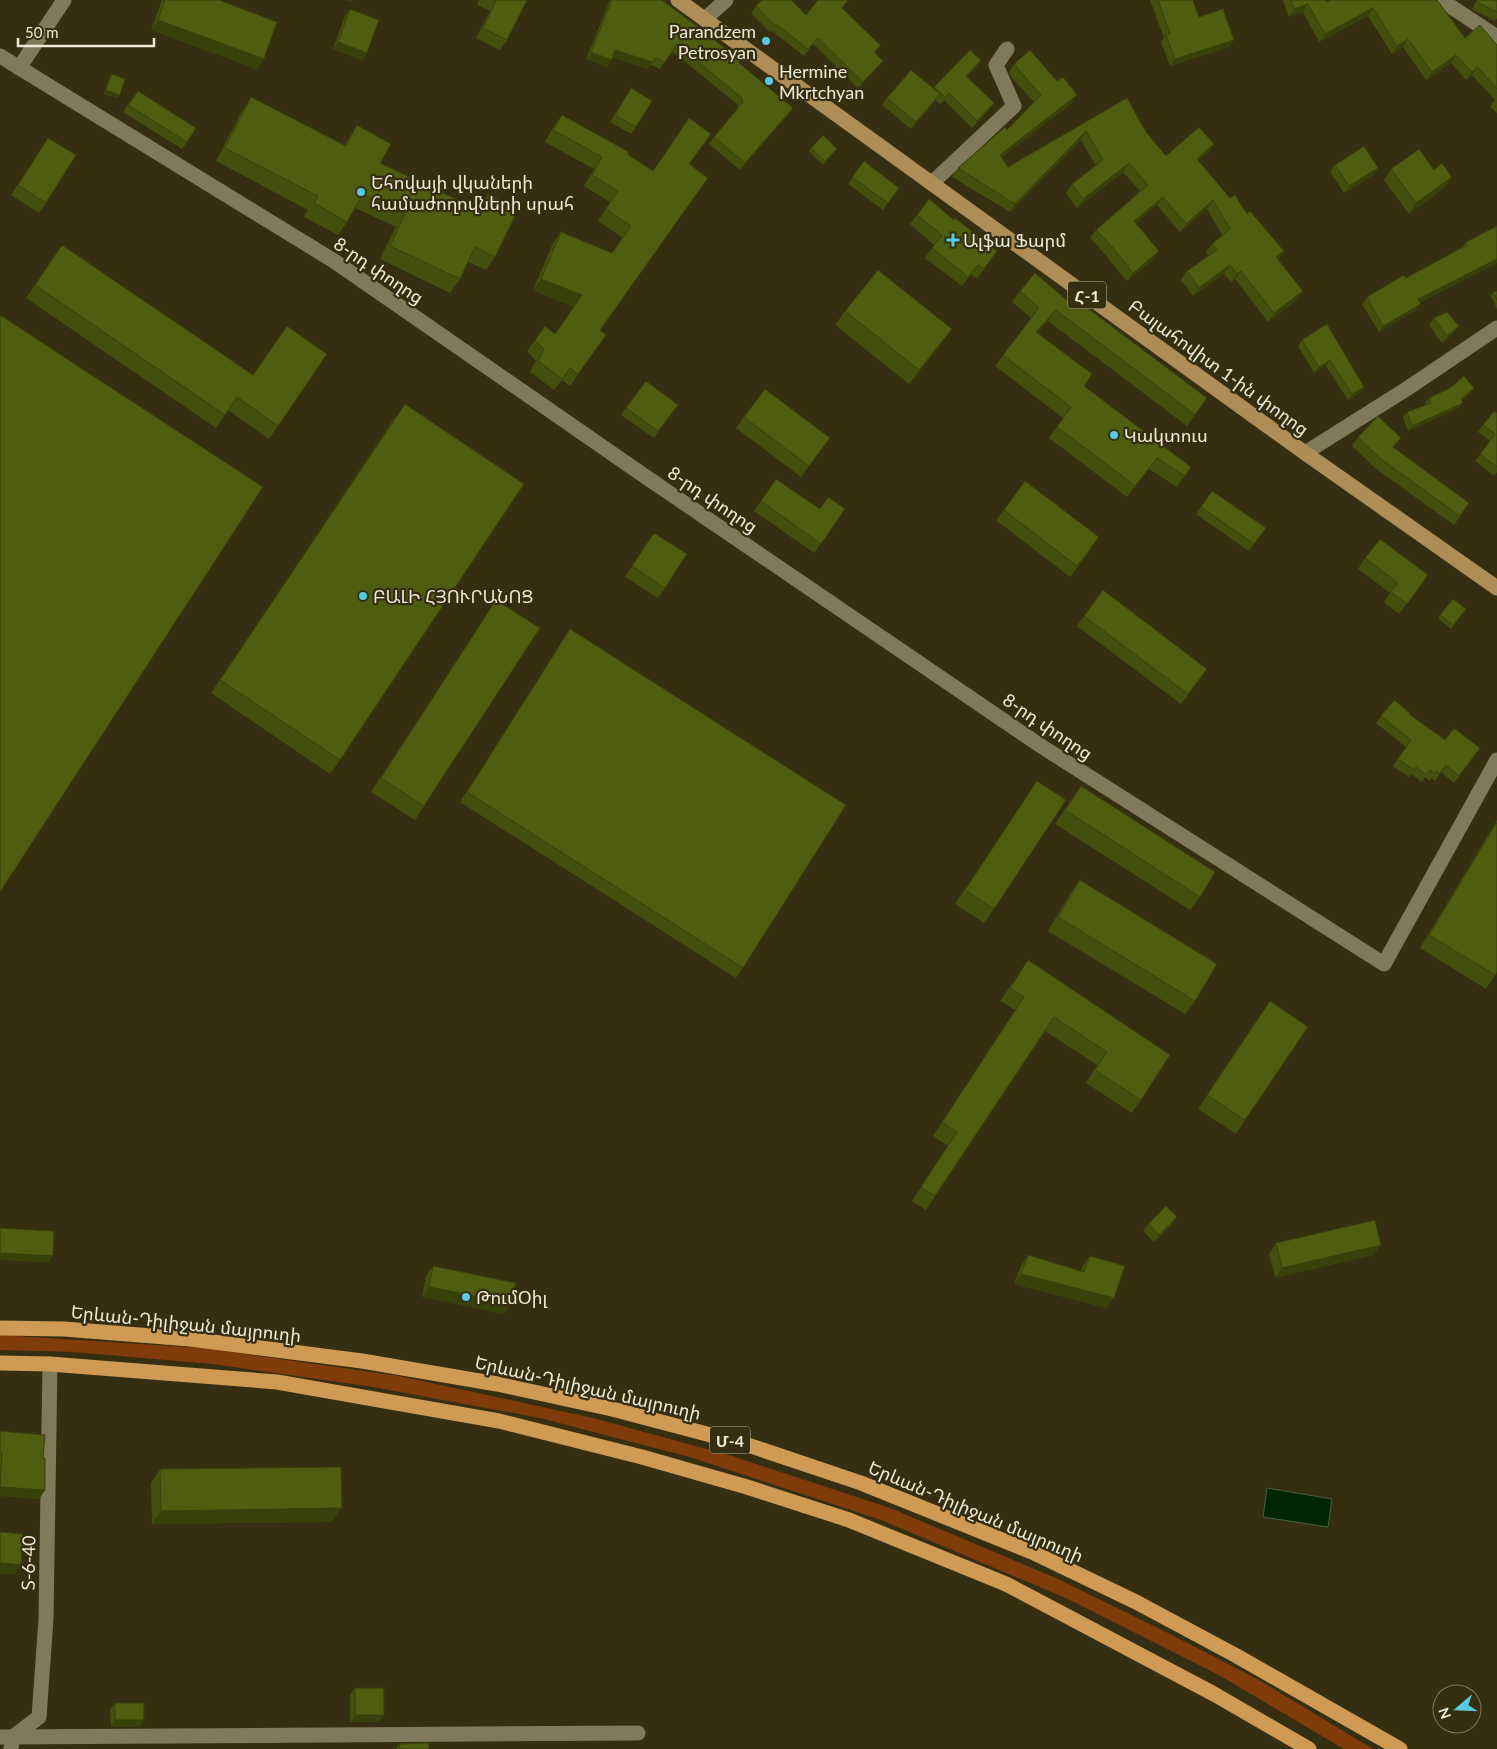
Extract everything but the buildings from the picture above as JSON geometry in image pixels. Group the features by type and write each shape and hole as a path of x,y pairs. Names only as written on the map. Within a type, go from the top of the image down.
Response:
{"highway":[{"name":"Երևան-Դիլիջան մայրուղի","path":"0,1328 64,1329 190,1339 362,1361 505,1385 612,1409 745,1444 861,1483 1032,1552 1136,1602 1235,1655 1400,1749"},
{"name":"Մ-4","path":"0,1363 50,1364 277,1382 499,1421 632,1454 747,1487 850,1520 1006,1584 1214,1694 1310,1749"}],"main road":[{"name":"Բալահովիտ 1-ին փողոց","path":"678,0 1305,453 1497,588"}],"street":[{"path":"19,68 64,0"},
{"path":"705,20 726,0"},
{"path":"1441,0 1497,37"},
{"path":"932,183 1014,106 996,66 1007,48"},
{"name":"8-րդ փողոց","path":"0,56 334,261 1041,746 1384,964 1497,760"},
{"path":"1305,453 1408,388 1497,328"},
{"name":"Տ-6-40","path":"8,1741 39,1717 46,1619 50,1364"},
{"path":"8,1741 638,1733"}],"shaded area":[{"path":"0,1335 203,1348 399,1376 593,1418 732,1456 890,1508 1058,1579 1257,1679 1373,1749 1344,1749 1217,1674 1068,1599 881,1520 693,1458 540,1418 373,1387 212,1364 74,1352 0,1350"},
{"path":"1267,1488 1332,1499 1328,1527 1263,1517"}],"place":[{"name":"Parandzem Petrosyan","path":"766,41"},
{"name":"Hermine Mkrtchyan","path":"769,81"},
{"name":"Եհովայի վկաների համաժողովների սրահ","path":"361,192"},
{"name":"Ալֆա Ֆարմ","path":"953,240"},
{"name":"Կակտուս","path":"1114,435"},
{"name":"ԲԱԼԻ ՀՅՈՒՐԱՆՈՑ","path":"363,596"},
{"name":"ԹումՕիլ","path":"466,1297"}]}
